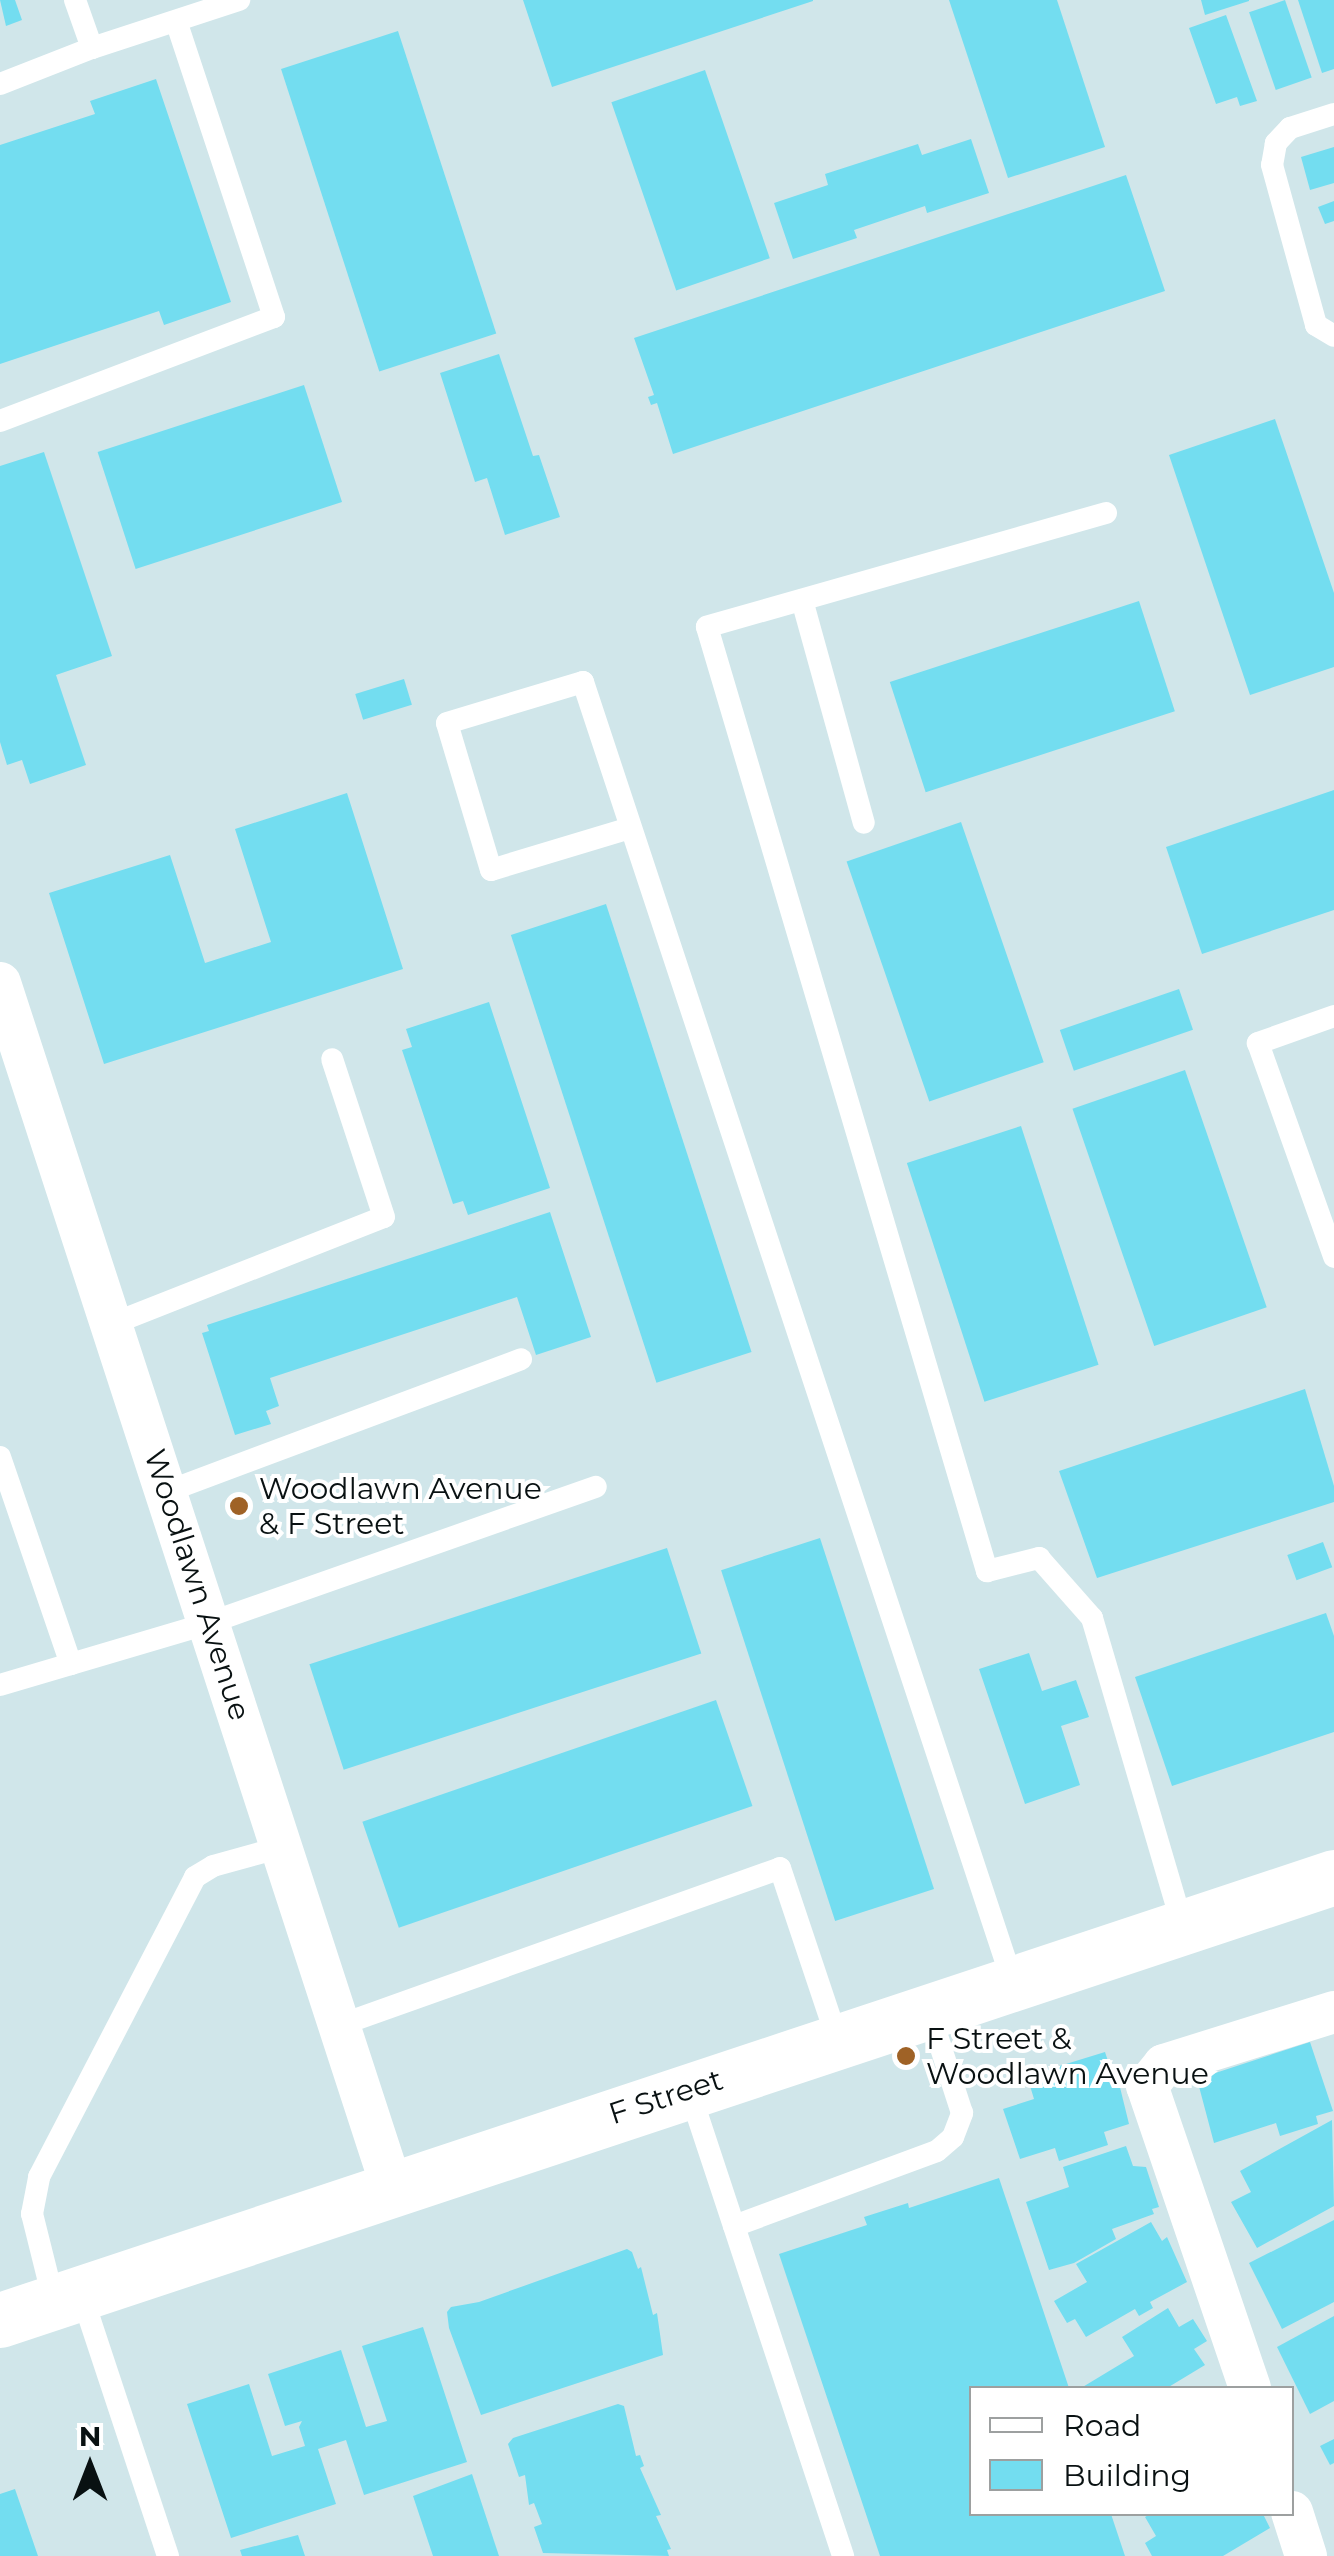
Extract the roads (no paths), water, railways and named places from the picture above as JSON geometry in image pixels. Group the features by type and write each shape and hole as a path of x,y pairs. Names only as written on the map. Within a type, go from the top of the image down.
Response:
{"street":[{"name":"Woodlawn Avenue","path":"0,983 392,2188"},
{"name":"F Street","path":"0,2320 1334,1877"},
{"path":"1249,2386 1147,2086 1164,2065 1334,2012"},
{"path":"1293,2516 1306,2556"}],"lane":[{"path":"76,0 92,48"},
{"path":"0,84 92,48 240,0"},
{"path":"0,421 274,318 176,23"},
{"path":"1334,114 1290,128 1276,143 1272,165 1316,325 1334,336"},
{"path":"1106,513 707,627 988,1570 1039,1558 1092,1618 1183,1927"},
{"path":"802,600 864,823"},
{"path":"630,828 492,870 447,723 583,682 1013,1983"},
{"path":"1334,1016 1258,1043 1334,1257"},
{"path":"112,1324 384,1216 332,1058"},
{"path":"166,1492 521,1359"},
{"path":"0,1457 71,1664"},
{"path":"0,1685 208,1623 596,1487"},
{"path":"168,2556 32,2214 39,2176 195,1877 213,1866 282,1847"},
{"path":"340,2025 780,1868 838,2041"},
{"path":"734,2226 937,2151 953,2137 962,2112 929,2010"},
{"path":"688,2090 844,2556"}],"place":[{"name":"Woodlawn Avenue & F Street","path":"239,1506"},
{"name":"F Street & Woodlawn Avenue","path":"906,2056"}]}
